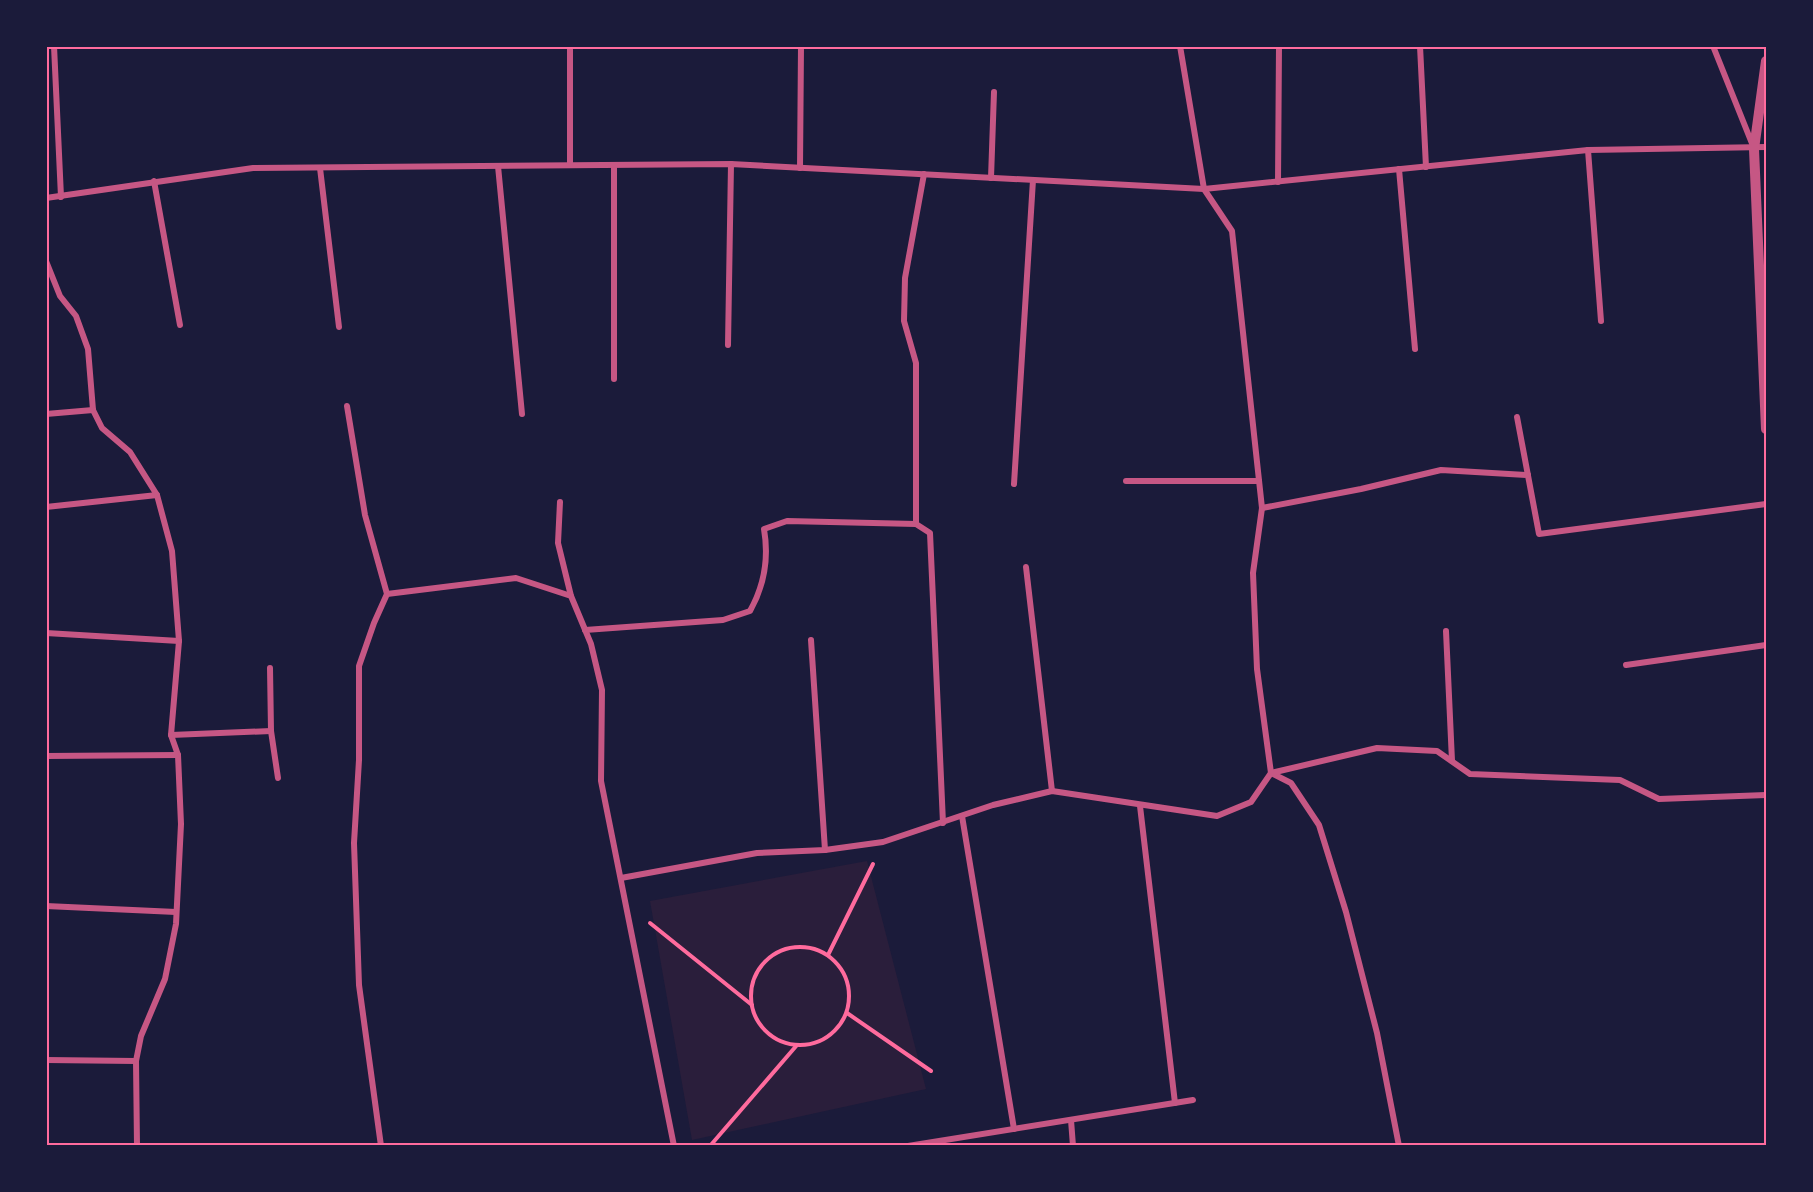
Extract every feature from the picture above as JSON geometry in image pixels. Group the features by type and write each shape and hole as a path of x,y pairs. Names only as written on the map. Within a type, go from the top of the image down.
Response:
{"street":[{"path":"54,46 61,196"},
{"path":"570,46 570,165"},
{"path":"800,168 801,46"},
{"path":"621,878 757,853 825,850 883,842 993,805 1052,791 1217,816 1251,802 1270,773 1257,669 1253,573 1262,508 1232,231 1204,189 1180,46"},
{"path":"1278,182 1280,46"},
{"path":"1420,46 1426,167"},
{"path":"1713,46 1754,149"},
{"path":"1767,61 1754,149 1766,368 1767,429"},
{"path":"991,178 994,92"},
{"path":"46,198 253,168 570,165 731,164 1204,189 1588,150 1767,147"},
{"path":"1588,150 1601,321"},
{"path":"728,345 731,164"},
{"path":"614,165 614,380"},
{"path":"498,166 522,414"},
{"path":"320,168 339,327"},
{"path":"1399,169 1415,349"},
{"path":"916,524 916,363 904,321 905,278 924,174"},
{"path":"1014,484 1034,180"},
{"path":"153,182 180,325"},
{"path":"46,261 60,296 76,316 88,349 93,410 102,428 130,452 157,495 172,551 179,641 171,735 178,755 181,824 177,912 165,979 141,1036 136,1061 137,1146"},
{"path":"346,406 365,515 387,594 359,666 359,760 354,843 359,985 381,1146"},
{"path":"46,414 93,410"},
{"path":"1517,417 1539,534 1767,504"},
{"path":"1262,508 1361,489 1441,470 1528,475"},
{"path":"1126,481 1259,481"},
{"path":"46,507 157,495"},
{"path":"560,502 558,543 571,596 585,630 602,690 601,781 674,1146"},
{"path":"585,630 723,620 750,611 760,593 768,549 764,529 787,521 916,524 930,533 943,823"},
{"path":"1026,567 1052,791"},
{"path":"387,594 516,578 571,596"},
{"path":"1446,631 1452,760"},
{"path":"46,633 179,641"},
{"path":"811,640 825,850"},
{"path":"1626,665 1767,645"},
{"path":"270,668 271,731 278,778"},
{"path":"171,735 271,731"},
{"path":"1270,773 1377,748 1437,751 1470,774 1620,780 1659,800 1767,795"},
{"path":"46,756 178,755"},
{"path":"1270,773 1291,783 1319,825 1346,912 1377,1033 1399,1146"},
{"path":"1140,806 1175,1103"},
{"path":"962,816 1014,1129"},
{"path":"46,906 177,912"},
{"path":"46,1060 136,1061"},
{"path":"908,1146 1193,1100"},
{"path":"1071,1120 1073,1146"}],"path":[{"path":"828,955 883,842"},
{"path":"627,904 752,1005"},
{"path":"797,947 813,949 828,955 840,967 848,982 847,1013 827,1038 812,1044 797,1045 781,1042 768,1033 758,1020 752,1005 752,989 757,973 767,960 781,951 797,947"},
{"path":"847,1013 931,1071"},
{"path":"710,1146 797,1045"}],"shaded area":[{"path":"867,861 926,1089 692,1140 650,901"}]}
